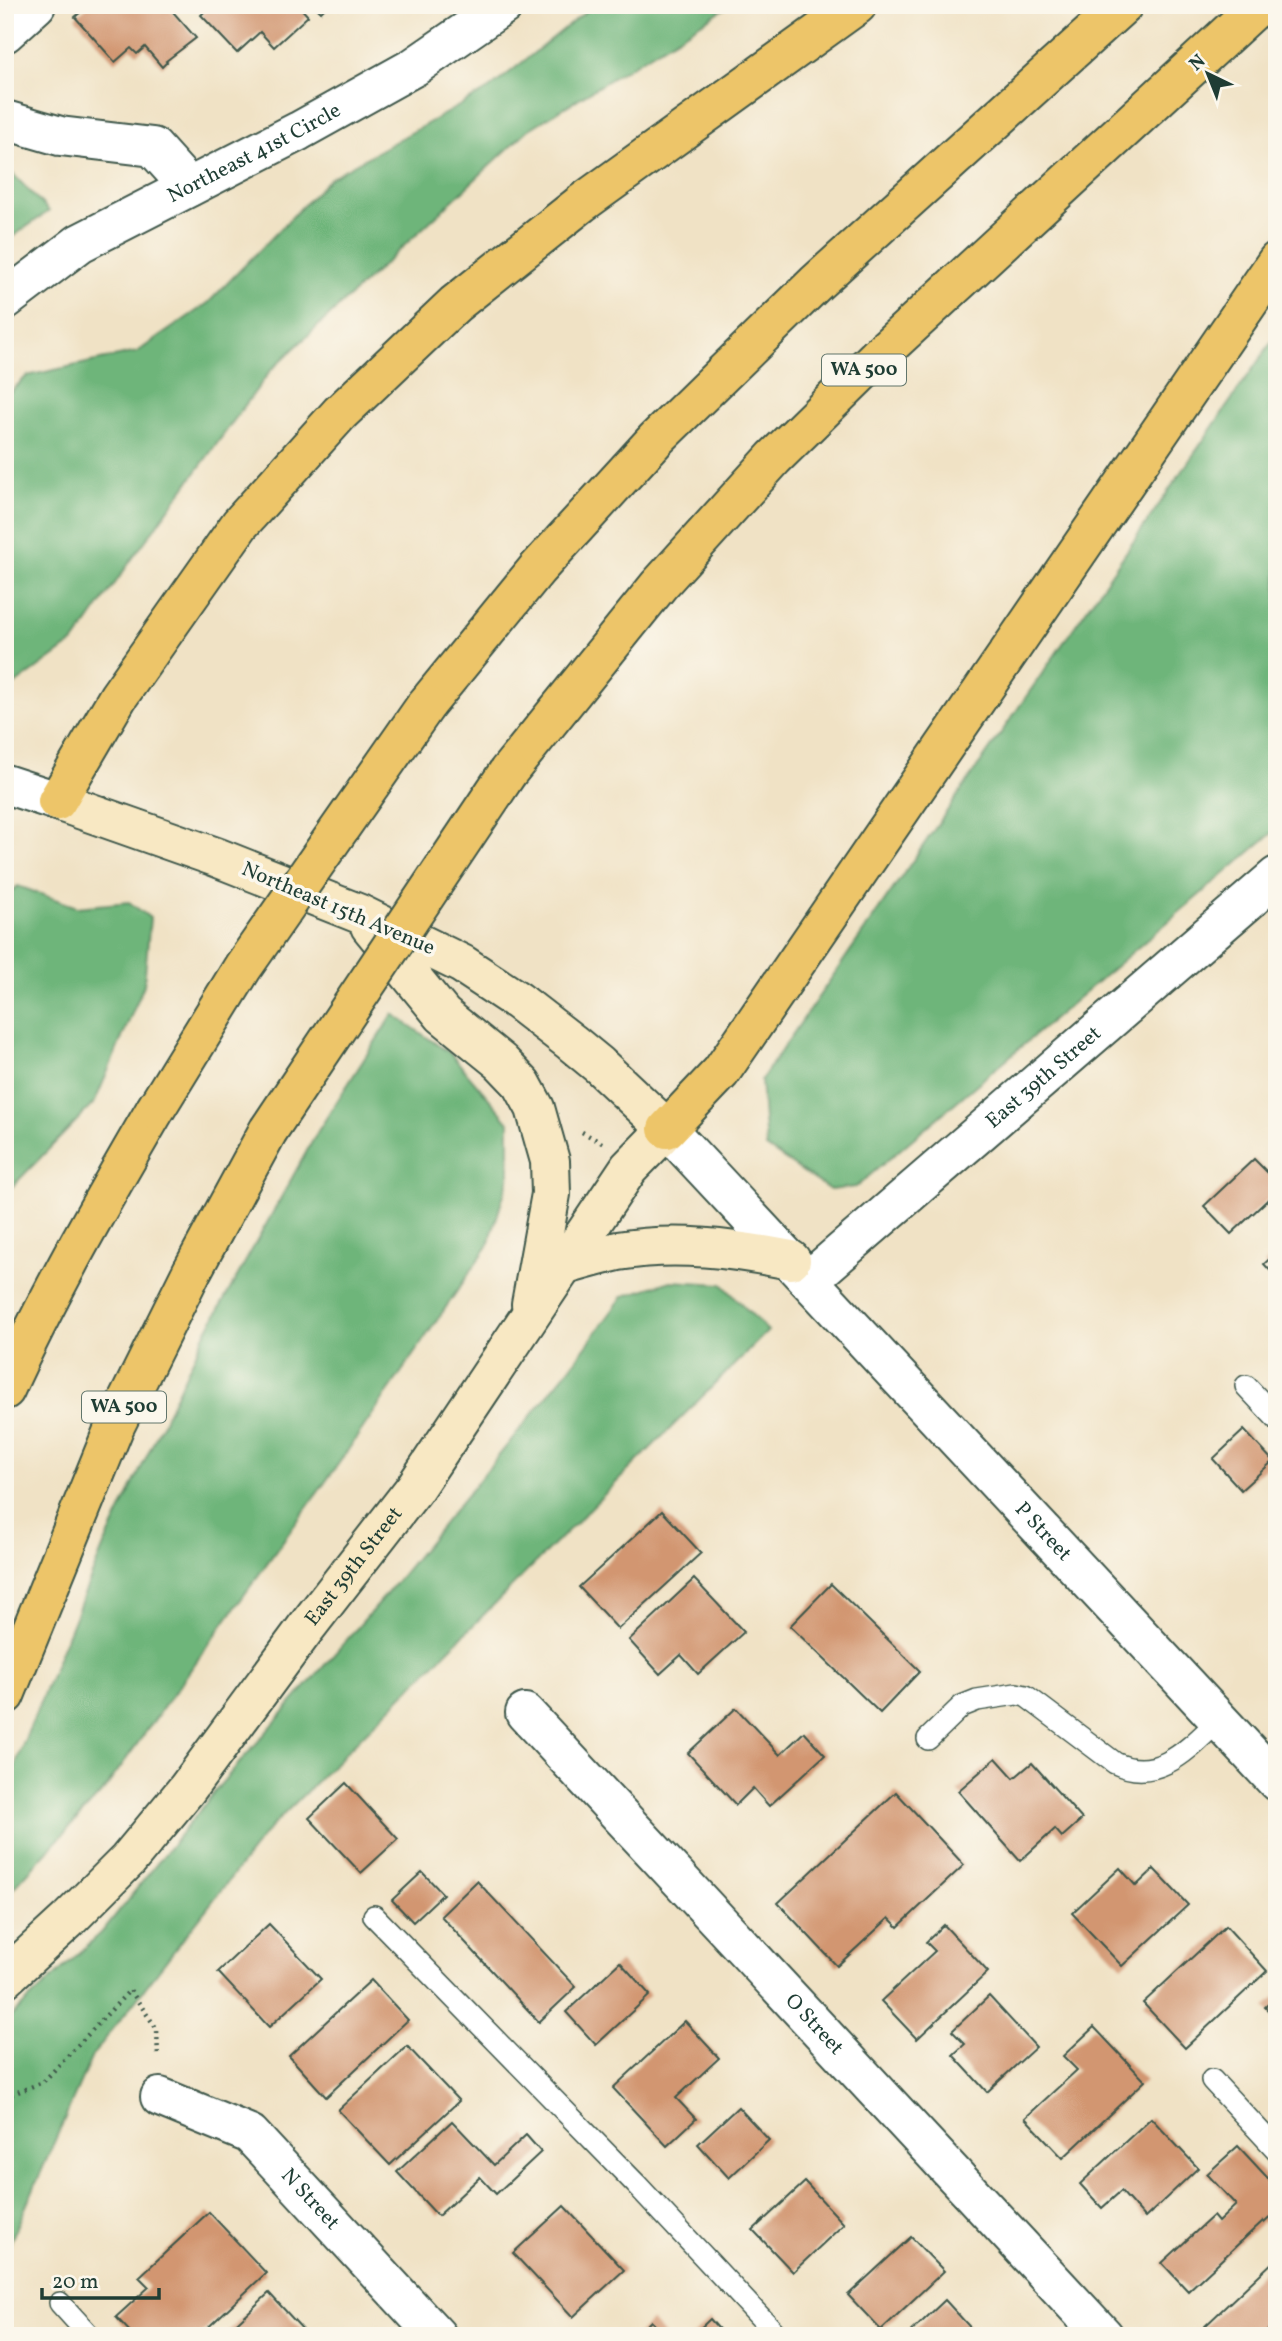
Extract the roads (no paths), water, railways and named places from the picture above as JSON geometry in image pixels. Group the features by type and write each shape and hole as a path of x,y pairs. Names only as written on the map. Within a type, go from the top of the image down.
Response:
{"highway":[{"path":"57,801 118,697 240,524 340,413 456,304 582,202 857,5"},
{"path":"5,1390 91,1220 155,1110 243,967 426,705 537,569 656,439 816,284 1123,5"},
{"name":"WA 500","path":"5,1695 114,1428 192,1271 268,1131 509,772 659,585 774,458 877,356 1259,5"},
{"path":"667,1129 721,1072 1277,261"}],"main road":[{"name":"Northeast 15th Avenue","path":"57,801 216,857 360,914 462,964 518,1001 599,1065 667,1129"},
{"path":"360,914 443,1015 522,1084 535,1108 550,1161 551,1194 528,1321"},
{"name":"East 39th Street","path":"5,1978 128,1860 187,1790 305,1629 414,1489 629,1168 667,1129"},
{"path":"566,1265 618,1251 664,1246 702,1246 800,1270"}],"street":[{"path":"5,33 36,5"},
{"name":"Northeast 41st Circle","path":"5,300 80,243 299,131 414,67 504,5"},
{"path":"5,120 60,136 153,147 189,187"},
{"name":"Northeast 15th Avenue","path":"5,784 57,801"},
{"name":"East 39th Street","path":"800,1270 1277,876"},
{"name":"Northeast 15th Avenue","path":"667,1129 800,1270"},
{"name":"P Street","path":"800,1270 1277,1782"},
{"name":"O Street","path":"525,1713 1104,2336"},
{"name":"N Street","path":"160,2097 250,2134 437,2336"}],"lane":[{"path":"1246,1386 1277,1419"},
{"path":"928,1739 962,1706 977,1700 1016,1694 1026,1696 1115,1763 1128,1769 1140,1770 1163,1765 1175,1759 1219,1720"},
{"path":"374,1916 636,2184 778,2336"},
{"path":"1212,2080 1277,2150"},
{"path":"60,2303 90,2336"}]}
